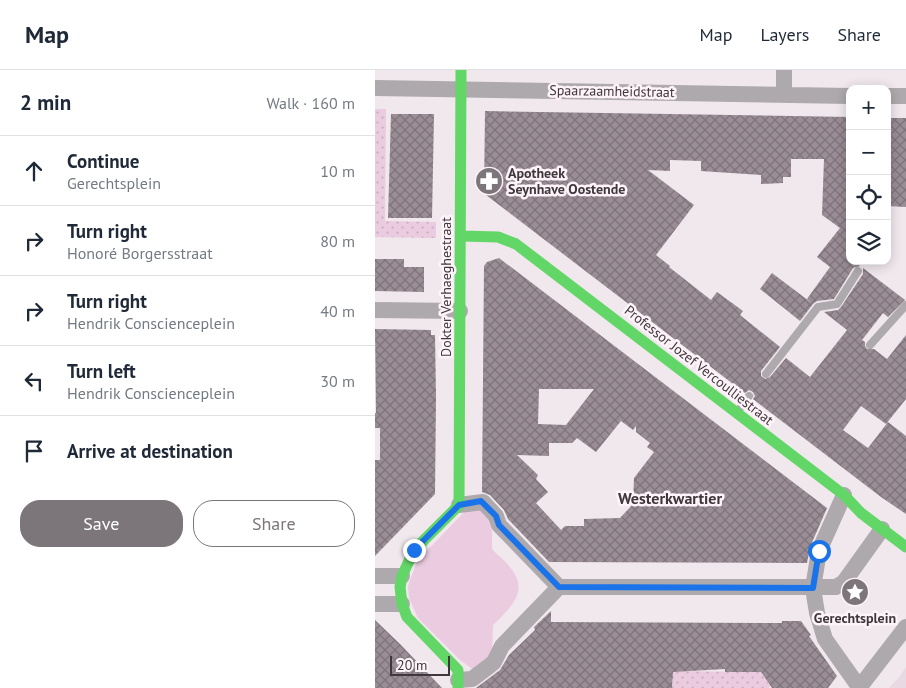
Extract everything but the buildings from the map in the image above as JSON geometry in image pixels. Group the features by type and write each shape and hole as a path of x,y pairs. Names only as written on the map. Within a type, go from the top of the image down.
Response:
{"street":[{"name":"Dokter Verhaeghestraat","path":"459,505 461,70"},
{"path":"783,94 784,70"},
{"name":"Spaarzaamheidstraat","path":"375,88 846,96"},
{"path":"891,96 906,96"},
{"name":"Professor Jozef Vercoulliestraat","path":"461,236 498,237 516,244 844,495 861,514 906,547"},
{"path":"375,310 460,311"},
{"path":"844,495 819,551 813,588 817,613 825,639 859,688 906,627"},
{"path":"559,587 502,646 494,662 478,675 458,684 459,670 407,617 402,604 400,587 401,576 414,550 459,505 481,501 496,516 499,525 559,587 836,587 844,582 882,529"},
{"path":"375,576 401,576"},
{"path":"375,604 402,604"}],"lane":[{"path":"766,374 818,307 837,304 858,271"},
{"path":"870,345 906,305"},
{"path":"736,413 749,396"}],"shaded area":[{"path":"375,109 386,109 385,221 436,222 436,238 375,237"},
{"path":"469,507 478,508 492,521 492,549 509,566 518,583 516,598 493,625 492,654 475,671 460,660 418,618 409,598 408,586 417,561"},
{"path":"906,667 906,688 889,688 900,676"},
{"path":"673,671 761,672 770,686 769,688 672,688 673,680 666,674"}],"traffic: fast":[{"path":"458,688 458,670 407,617 402,604 400,587 402,576 414,550 459,505 461,70"},
{"path":"461,236 498,237 516,244 844,495 861,513 906,547"}],"place":[{"name":"Apotheek Seynhave Oostende","path":"489,181"},
{"name":"Gerechtsplein","path":"855,592"}],"district":[{"name":"Westerkwartier","path":"670,498"}],"route":[{"path":"414,550 459,505 481,501 496,516 499,525 559,587 813,588 819,551"}]}
